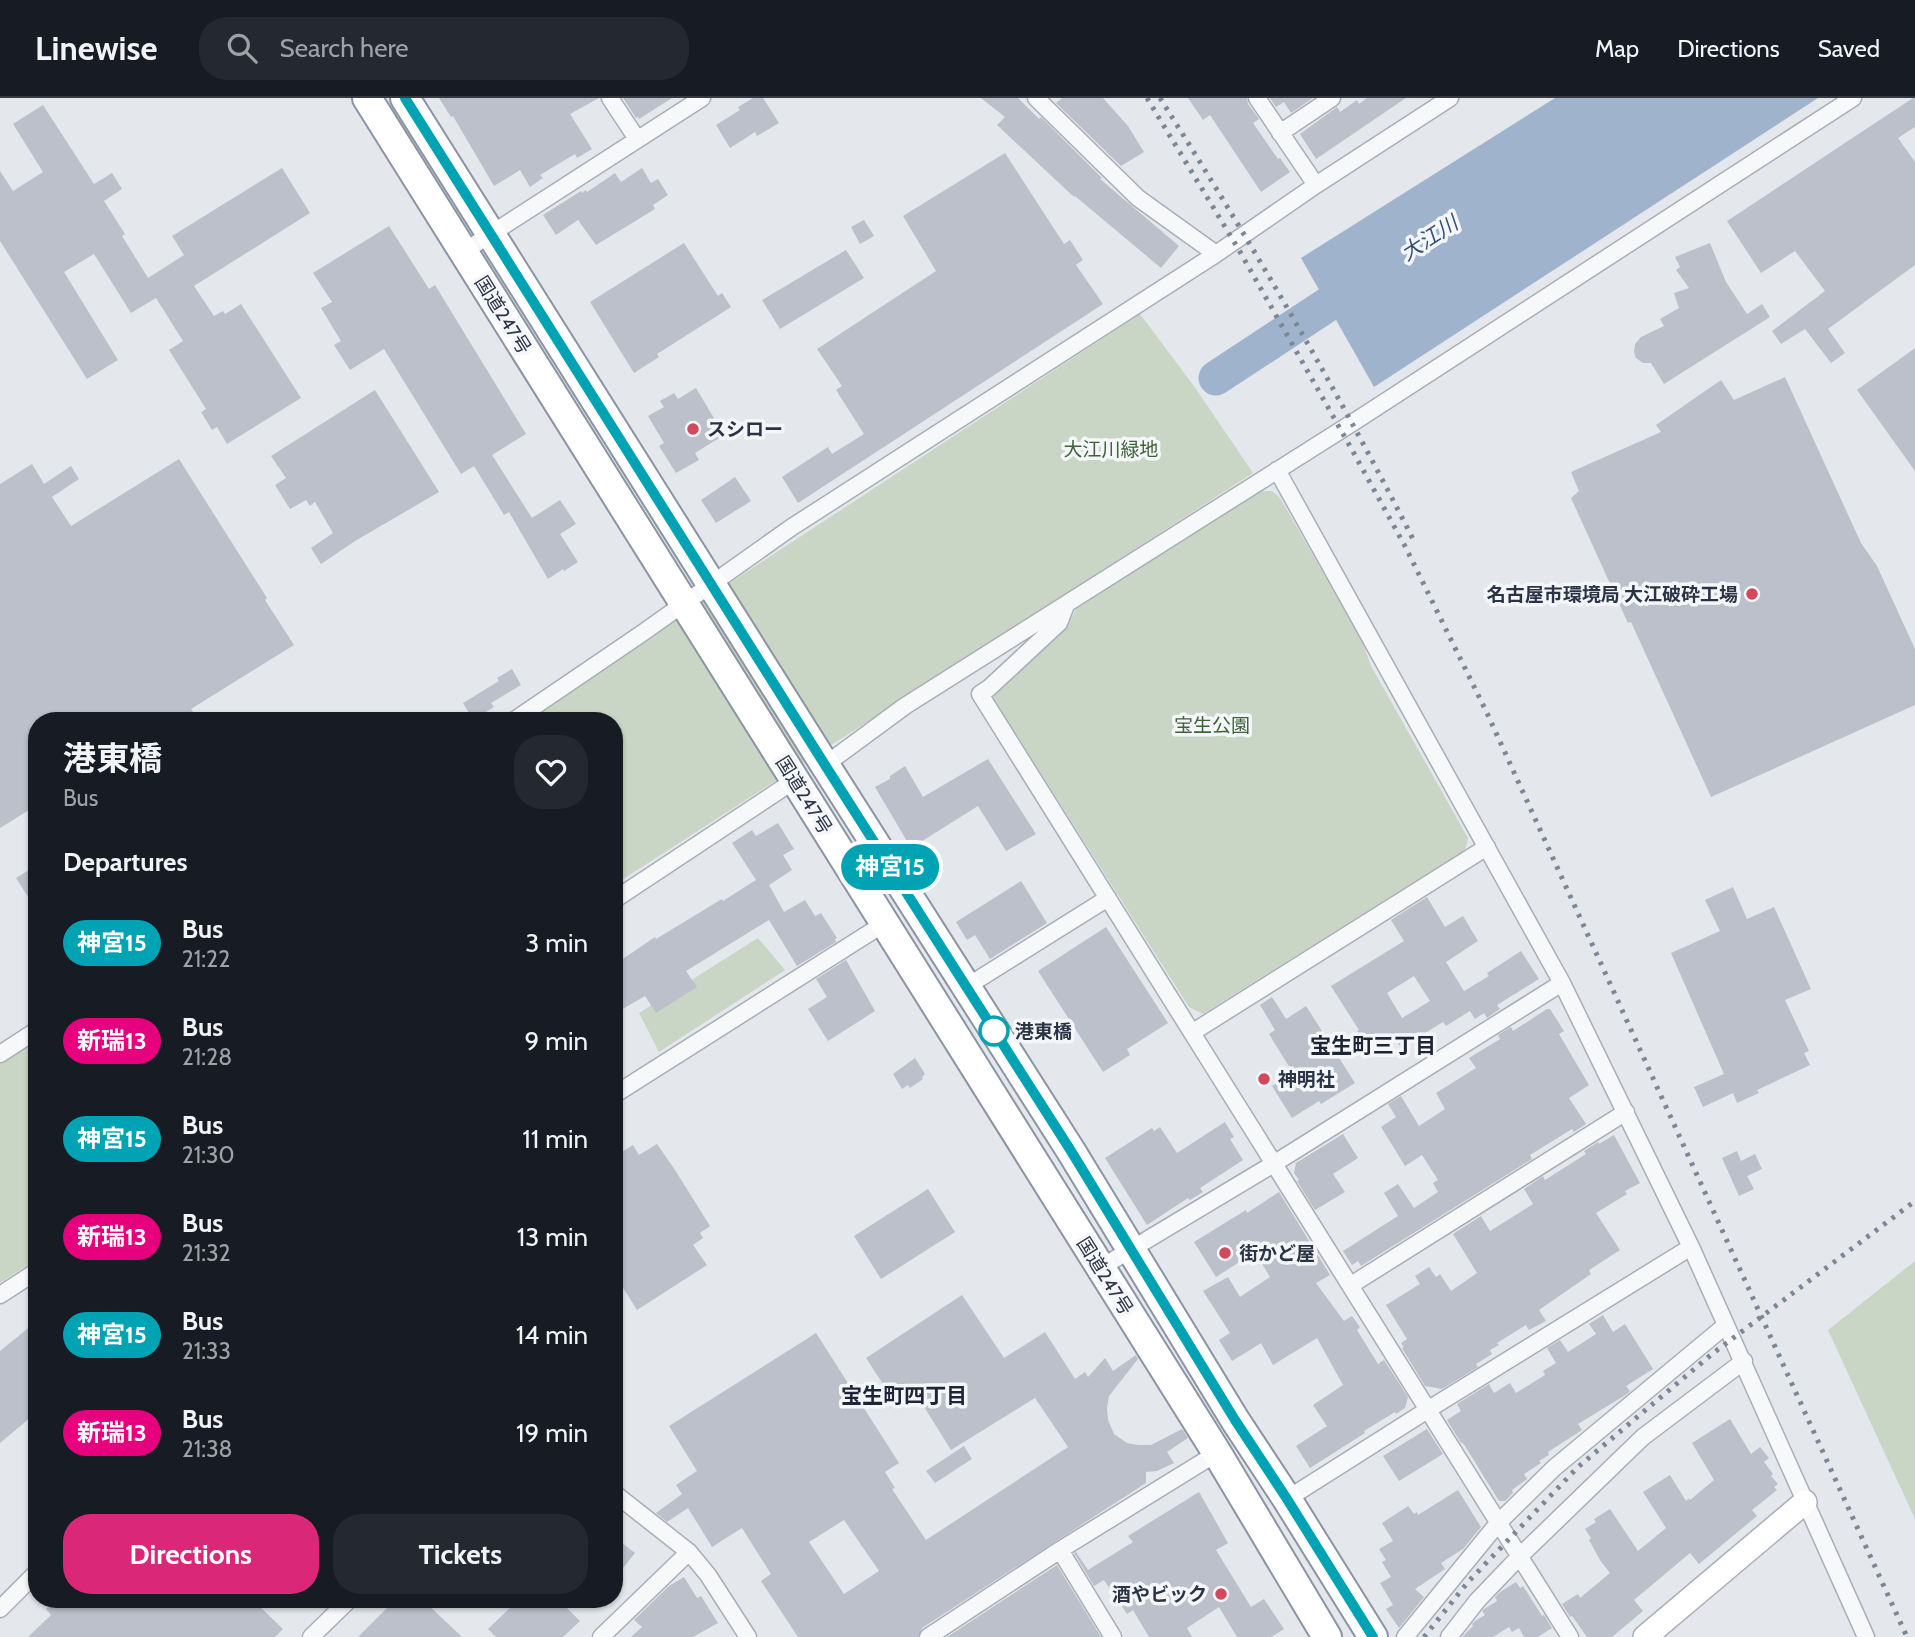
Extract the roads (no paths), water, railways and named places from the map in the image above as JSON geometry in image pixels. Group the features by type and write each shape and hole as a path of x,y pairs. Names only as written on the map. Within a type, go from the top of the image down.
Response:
{"highway":[{"name":"国道247号","path":"367,98 1217,1453 1327,1637"},
{"name":"国道247号","path":"405,98 1071,1151 1235,1420 1373,1637"}],"street":[{"path":"610,98 637,139"},
{"path":"463,252 702,98"},
{"path":"1037,98 1138,198 1216,254"},
{"path":"1257,98 1316,185"},
{"path":"1280,133 1332,98"},
{"path":"526,712 804,520 1216,254 1450,98"},
{"path":"825,765 905,705 1277,470 1853,98"},
{"path":"1277,470 1562,983 1691,1247 1866,1637"},
{"path":"1066,605 1059,623 980,694 1570,1637"},
{"path":"623,894 795,780"},
{"path":"1193,1032 1487,847"},
{"path":"967,987 1108,898"},
{"path":"623,1090 885,923"},
{"path":"1100,1268 1275,1163 1562,983"},
{"path":"0,1054 28,1036"},
{"path":"1351,1285 1626,1112"},
{"path":"1287,1499 1691,1247"},
{"path":"0,1295 28,1277"},
{"path":"1405,1637 1500,1522 1554,1468 1726,1325"},
{"path":"1448,1637 1520,1556 1643,1437 1744,1362"},
{"path":"929,1636 1060,1550 1217,1453"},
{"path":"623,1500 689,1552 708,1574 748,1637"},
{"path":"1645,1637 1805,1502"},
{"path":"1060,1550 1113,1637"},
{"path":"601,1637 689,1552"},
{"path":"0,1609 28,1581"},
{"path":"311,1637 341,1608"}],"water":[{"path":"1555,98 1818,98 1374,387 1301,258"}],"waterway":[{"name":"大江川","path":"1216,378 1368,278"}],"railway":[{"path":"1147,98 1239,250 1406,548 1487,713 1907,1637"},
{"path":"1160,98 1293,317 1415,543"},
{"path":"1424,1637 1468,1582 1578,1467 1712,1354 1915,1201"}],"place":[{"name":"スシロー","path":"693,429"},
{"name":"名古屋市環境局 大江破砕工場","path":"1752,594"},
{"name":"港東橋","path":"994,1031"},
{"name":"神明社","path":"1264,1079"},
{"name":"街かど屋","path":"1225,1253"},
{"name":"酒やビック","path":"1221,1594"}],"district":[{"name":"宝生町三丁目","path":"1373,1045"},
{"name":"宝生町四丁目","path":"904,1395"}],"park label":[{"name":"大江川緑地","path":"1111,449"},
{"name":"宝生公園","path":"1212,725"}]}
